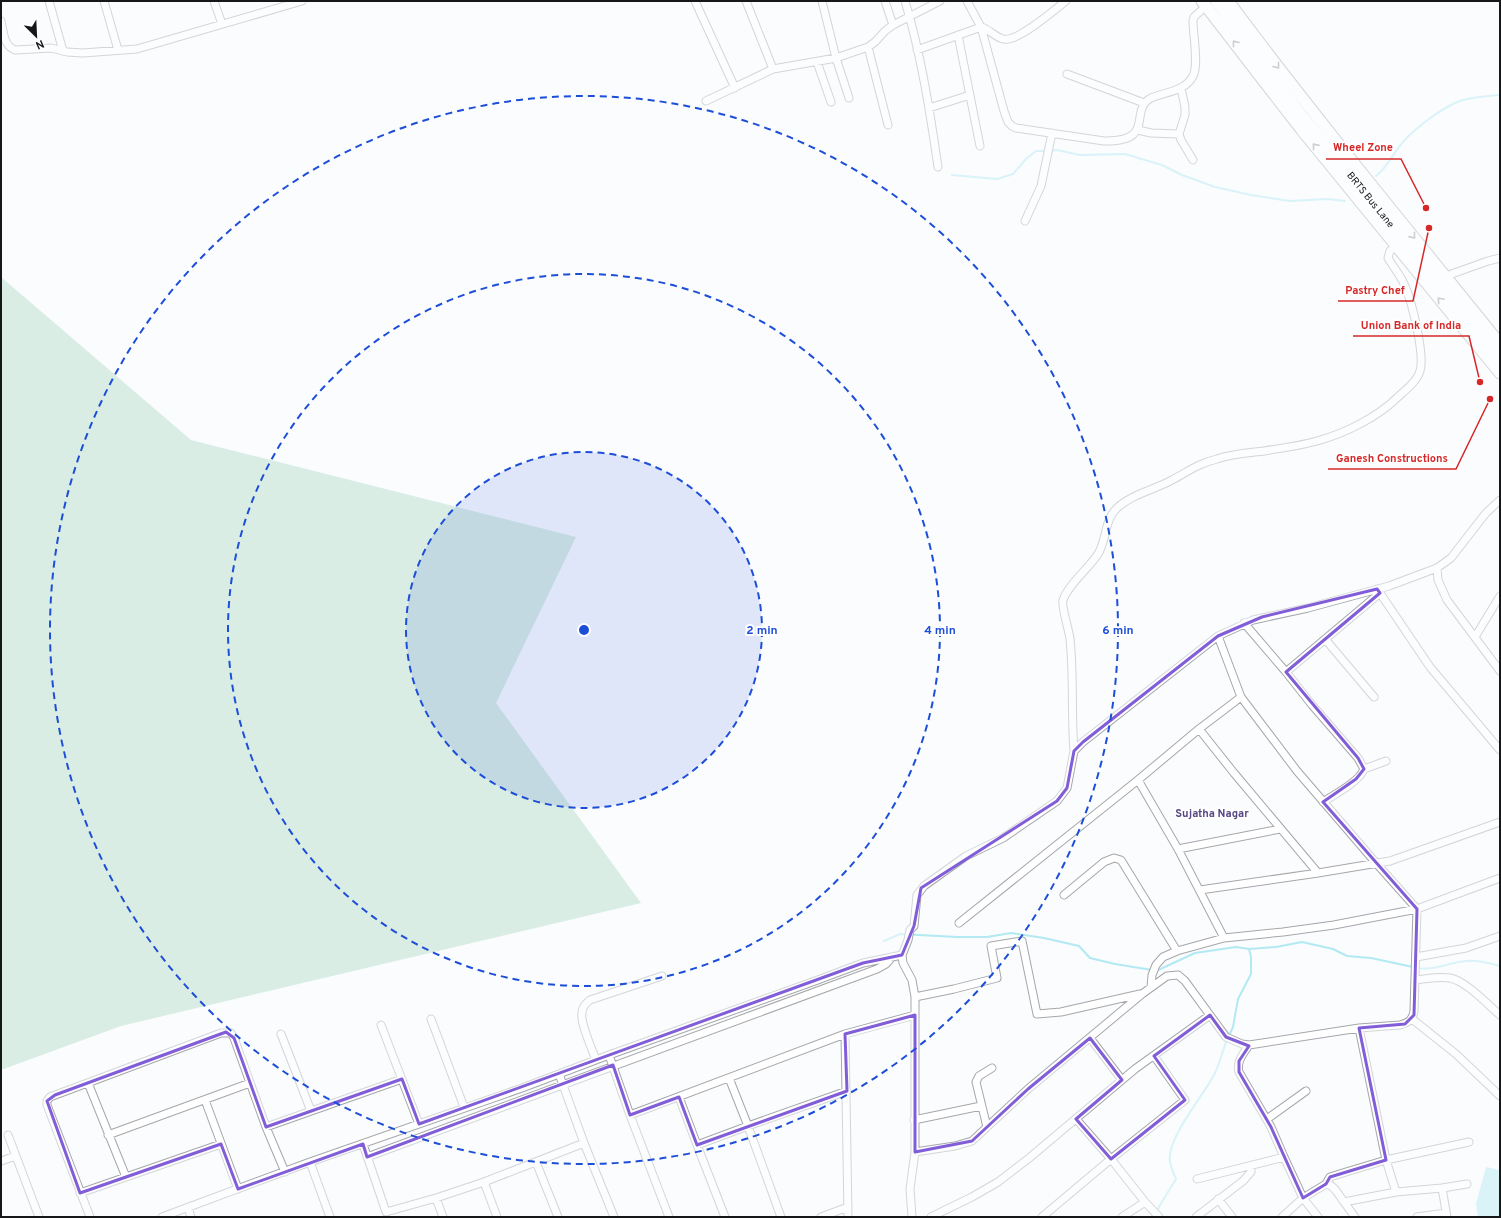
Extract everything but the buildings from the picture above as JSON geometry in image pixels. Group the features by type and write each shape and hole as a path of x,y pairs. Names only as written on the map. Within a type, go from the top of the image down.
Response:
{"main road":[{"path":"1228,1 1278,67 1500,344"},
{"path":"1208,3 1301,129 1500,373"},
{"name":"BRTS Bus Lane","path":"1208,3 1500,359"}],"street":[{"path":"49,1 63,51"},
{"path":"105,1 118,50"},
{"path":"214,1 222,24"},
{"path":"1,21 7,45 15,50 51,48 83,53 146,47 302,1"},
{"path":"695,1 735,88"},
{"path":"746,1 773,69"},
{"path":"822,1 836,58 849,98"},
{"path":"885,1 893,25"},
{"path":"905,1 910,17 929,108 938,167"},
{"path":"706,101 773,69 836,58 868,47 893,25 940,1"},
{"path":"967,1 981,27 1004,110 1008,122 1012,126 1016,128 1104,141 1117,141 1127,138 1138,130 1179,134"},
{"path":"917,50 981,27 987,29 1000,38 1011,39 1020,35 1066,1"},
{"path":"1138,130 1141,108 1144,103 1151,98 1181,88 1189,82 1196,68 1193,21 1194,17 1208,3"},
{"path":"958,35 980,146"},
{"path":"868,47 888,125"},
{"path":"817,62 831,102"},
{"path":"1066,74 1144,103"},
{"path":"1181,88 1185,106 1185,115 1179,134 1180,140 1193,160"},
{"path":"929,108 970,95"},
{"path":"1025,220 1041,186 1052,133"},
{"path":"912,1217 910,1189 915,1152 915,997 912,980 903,963 902,955 910,930 914,926 917,895 924,886 966,856 1003,838 1058,801 1067,788 1074,751 1071,651 1069,630 1062,602 1066,594 1097,555 1106,536 1111,515 1118,507 1136,496 1171,481 1196,465 1220,458 1317,441 1335,435 1380,413 1415,380 1420,372 1421,360 1410,298 1405,285 1388,258 1390,251 1396,246"},
{"path":"1446,276 1500,258"},
{"path":"1074,751 1218,636 1244,623 1379,591 1437,568 1451,558 1486,513 1500,500"},
{"path":"1437,568 1438,580 1447,600 1500,671"},
{"path":"1286,672 1326,639 1379,591"},
{"path":"1379,591 1430,667 1500,750"},
{"path":"1475,637 1500,596"},
{"path":"1244,623 1358,758 1364,769"},
{"path":"915,1152 966,1144 976,1138 1028,1089 1142,994 1167,976 1178,975 1185,981 1195,992 1226,1037 1249,1045 1359,1028 1400,1025 1405,1024 1412,1019 1414,1011 1416,977 1417,909 1376,864 1297,771 1241,696 1218,636"},
{"path":"1326,639 1374,698"},
{"path":"959,923 1241,696"},
{"path":"1199,729 1280,829 1318,873"},
{"path":"1324,802 1356,779 1362,774 1364,769 1386,761"},
{"path":"1138,780 1178,849 1224,938"},
{"path":"1200,890 1376,864 1410,855 1500,822"},
{"path":"1178,849 1280,829"},
{"path":"1064,895 1104,862 1114,858 1121,860 1177,951"},
{"path":"1151,987 1152,975 1156,965 1163,957 1177,951 1224,938 1334,925 1417,909 1500,878"},
{"path":"1416,958 1466,948 1500,936"},
{"path":"915,997 997,978 991,946 1022,941 1037,1014 1061,1012 1142,994"},
{"path":"162,1217 310,1162 815,981 863,962 902,955"},
{"path":"367,1157 882,967 892,957"},
{"path":"596,1060 582,1020 582,1012 587,1002 662,976"},
{"path":"1416,977 1455,980 1465,986 1500,1015"},
{"path":"630,1116 846,1034 915,1015"},
{"path":"931,1217 972,1198 998,1182 1122,1080 1210,1015"},
{"path":"432,1019 464,1107"},
{"path":"1412,1019 1456,1054 1500,1096"},
{"path":"381,1025 419,1124"},
{"path":"1359,1028 1386,1160 1396,1192"},
{"path":"90,1217 47,1105 47,1101 50,1097 55,1095 226,1032 231,1033 234,1038 266,1127 285,1172"},
{"path":"282,1034 311,1111"},
{"path":"846,1034 848,1217"},
{"path":"1090,1038 1122,1080"},
{"path":"1249,1045 1239,1061 1238,1069 1242,1080 1275,1133 1284,1157 1303,1198 1318,1217"},
{"path":"609,1055 630,1116 669,1217"},
{"path":"1042,1217 1185,1100 1154,1056"},
{"path":"987,1127 976,1082 979,1076 992,1068"},
{"path":"559,1074 564,1084 584,1143 614,1217"},
{"path":"729,1078 781,1217"},
{"path":"266,1127 402,1079"},
{"path":"88,1083 126,1177"},
{"path":"108,1135 250,1083"},
{"path":"697,1144 847,1091"},
{"path":"1267,1118 1306,1091"},
{"path":"679,1097 725,1217"},
{"path":"205,1100 238,1189"},
{"path":"914,1120 981,1106"},
{"path":"1076,1119 1159,1217"},
{"path":"407,1128 411,1140"},
{"path":"8,1135 39,1217"},
{"path":"1282,1217 1303,1198 1326,1184 1328,1179 1333,1176 1386,1160 1470,1142"},
{"path":"362,1144 387,1214 484,1182 584,1143"},
{"path":"80,1193 222,1144"},
{"path":"1,1160 16,1156"},
{"path":"1197,1179 1284,1157"},
{"path":"310,1162 330,1217"},
{"path":"536,1162 558,1217"},
{"path":"1196,1217 1246,1178 1250,1172 1251,1166"},
{"path":"484,1182 497,1217"},
{"path":"1326,1184 1333,1187 1355,1217"},
{"path":"1344,1202 1396,1192 1467,1184"},
{"path":"1417,1217 1446,1215 1442,1188"},
{"path":"436,1198 443,1217"},
{"path":"1218,1199 1232,1217"},
{"path":"1122,1217 1145,1202"},
{"path":"821,1217 848,1207"},
{"path":"188,1208 191,1217"}],"highlighted area":[{"path":"1377,589 1380,593 1286,672 1358,758 1364,769 1356,779 1323,802 1417,909 1414,1015 1405,1024 1359,1028 1386,1160 1330,1177 1326,1184 1303,1198 1271,1127 1239,1072 1239,1061 1249,1046 1226,1037 1210,1015 1154,1056 1185,1100 1111,1159 1076,1119 1122,1080 1090,1038 1028,1089 972,1141 915,1152 915,1015 845,1034 847,1091 697,1145 679,1097 630,1115 613,1065 367,1157 363,1144 238,1189 221,1144 80,1193 47,1101 55,1095 226,1032 234,1038 266,1127 402,1079 419,1124 863,963 902,955 914,926 921,888 1057,801 1067,788 1074,751 1083,742 1218,636 1262,617"}],"green space":[{"path":"1,277 191,440 576,537 496,703 641,903 121,1026 1,1070"}],"water":[{"path":"1486,1167 1500,1170 1500,1217 1478,1217 1476,1204"}],"waterway":[{"path":"1376,176 1384,168 1408,136 1438,113 1460,101 1500,95"},
{"path":"1050,151 1057,150 1080,155 1125,154 1162,165 1182,175 1215,187 1251,195 1290,201 1328,199 1345,201"},
{"path":"952,175 997,179 1013,174 1026,159 1036,151 1046,151"},
{"path":"884,941 900,934 987,937 1011,933 1044,938 1079,946 1090,958 1152,970"},
{"path":"1156,971 1195,953 1236,947 1249,949 1276,947 1302,942 1333,949 1347,956 1371,958 1413,967"},
{"path":"1229,1036 1233,1027 1238,999 1251,974 1251,957 1249,949"},
{"path":"1417,968 1423,969 1470,961 1500,966"},
{"path":"1154,1217 1176,1179 1170,1162 1170,1153 1174,1142 1186,1118 1214,1075 1227,1040"}],"place":[{"name":"Wheel Zone","path":"1426,208"},
{"name":"Pastry Chef","path":"1429,228"},
{"name":"Union Bank of India","path":"1480,382"},
{"name":"Ganesh Constructions","path":"1490,399"}],"district":[{"name":"Sujatha Nagar","path":"1212,814"}]}
